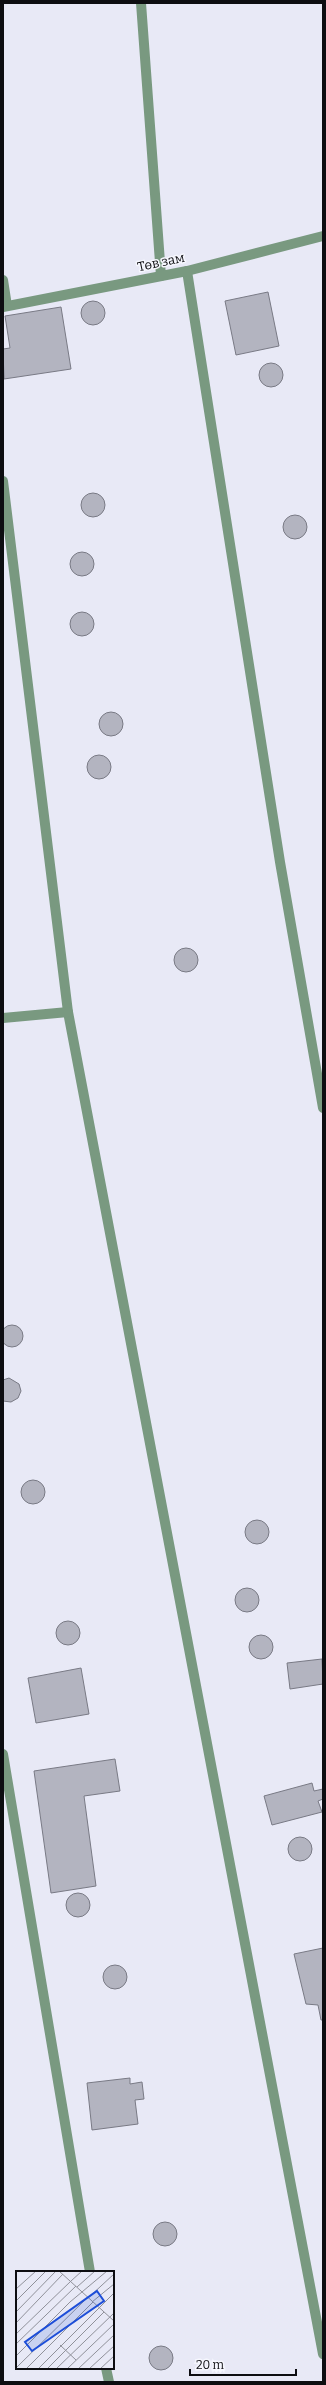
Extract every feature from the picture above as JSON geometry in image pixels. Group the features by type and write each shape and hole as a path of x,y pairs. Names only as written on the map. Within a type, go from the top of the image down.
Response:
{"street":[{"path":"141,3 161,276"},
{"name":"Төв зам","path":"5,307 187,271 323,236"},
{"path":"187,271 278,854 323,1108"},
{"path":"3,280 5,307"},
{"path":"3,481 68,1012 323,2354"},
{"path":"3,1018 68,1012"},
{"path":"3,1754 90,2271"},
{"path":"106,2369 109,2382"}],"building":[{"path":"268,292 279,346 236,355 225,301"},
{"path":"93,301 98,302 104,308 104,318 98,324 93,325 88,324 82,318 81,313 82,308 88,302"},
{"path":"61,307 71,369 4,379 3,349 10,348 5,316"},
{"path":"271,363 276,364 282,370 282,380 276,386 271,387 266,386 260,380 259,375 260,370 266,364"},
{"path":"93,493 98,494 104,500 104,510 98,516 93,517 88,516 82,510 81,505 82,500 88,494"},
{"path":"295,515 304,518 307,527 304,536 295,539 286,536 283,527 286,518"},
{"path":"82,552 87,553 93,559 93,569 87,575 82,576 77,575 71,569 70,564 71,559 77,553"},
{"path":"82,612 87,613 93,619 93,629 87,635 82,636 77,635 71,629 70,624 71,619 77,613"},
{"path":"111,712 116,713 122,719 122,729 116,735 111,736 106,735 100,729 99,724 100,719 106,713"},
{"path":"99,755 104,756 110,762 110,772 104,778 99,779 94,778 88,772 87,767 88,762 94,756"},
{"path":"186,948 191,949 197,955 197,965 191,971 186,972 181,971 175,965 174,960 175,955 181,949"},
{"path":"12,1325 20,1328 23,1336 20,1344 12,1347 4,1344 1,1336 4,1328"},
{"path":"9,1378 19,1384 21,1391 18,1398 11,1402 3,1401 3,1380"},
{"path":"33,1480 38,1481 44,1487 44,1497 38,1503 33,1504 28,1503 22,1497 21,1492 22,1487 28,1481"},
{"path":"257,1520 262,1521 268,1527 268,1537 262,1543 257,1544 252,1543 246,1537 245,1532 246,1527 252,1521"},
{"path":"247,1588 252,1589 258,1595 258,1605 252,1611 247,1612 242,1611 236,1605 235,1600 236,1595 242,1589"},
{"path":"68,1621 73,1622 79,1628 79,1638 73,1644 68,1645 63,1644 57,1638 56,1633 57,1628 63,1622"},
{"path":"261,1635 266,1636 272,1642 272,1652 266,1658 261,1659 256,1658 250,1652 249,1647 250,1642 256,1636"},
{"path":"322,1659 323,1684 290,1689 287,1663"},
{"path":"81,1668 89,1714 36,1723 28,1678"},
{"path":"115,1759 120,1791 84,1796 96,1886 51,1893 34,1771"},
{"path":"312,1783 314,1791 323,1789 323,1799 318,1801 322,1812 272,1825 264,1796"},
{"path":"300,1837 305,1838 311,1844 311,1854 305,1860 300,1861 295,1860 289,1854 288,1849 289,1844 295,1838"},
{"path":"78,1893 87,1896 90,1905 87,1914 78,1917 69,1914 66,1905 69,1896"},
{"path":"323,1948 323,2020 321,2020 318,2005 306,2004 294,1954"},
{"path":"115,1965 120,1966 126,1972 126,1982 120,1988 115,1989 110,1988 104,1982 103,1977 104,1972 110,1966"},
{"path":"130,2078 130,2084 142,2082 144,2099 135,2100 138,2124 92,2130 87,2083"},
{"path":"165,2222 174,2225 177,2234 174,2243 165,2246 156,2243 153,2234 156,2225"},
{"path":"161,2346 170,2349 173,2358 170,2367 161,2370 152,2367 149,2358 152,2349"}]}
